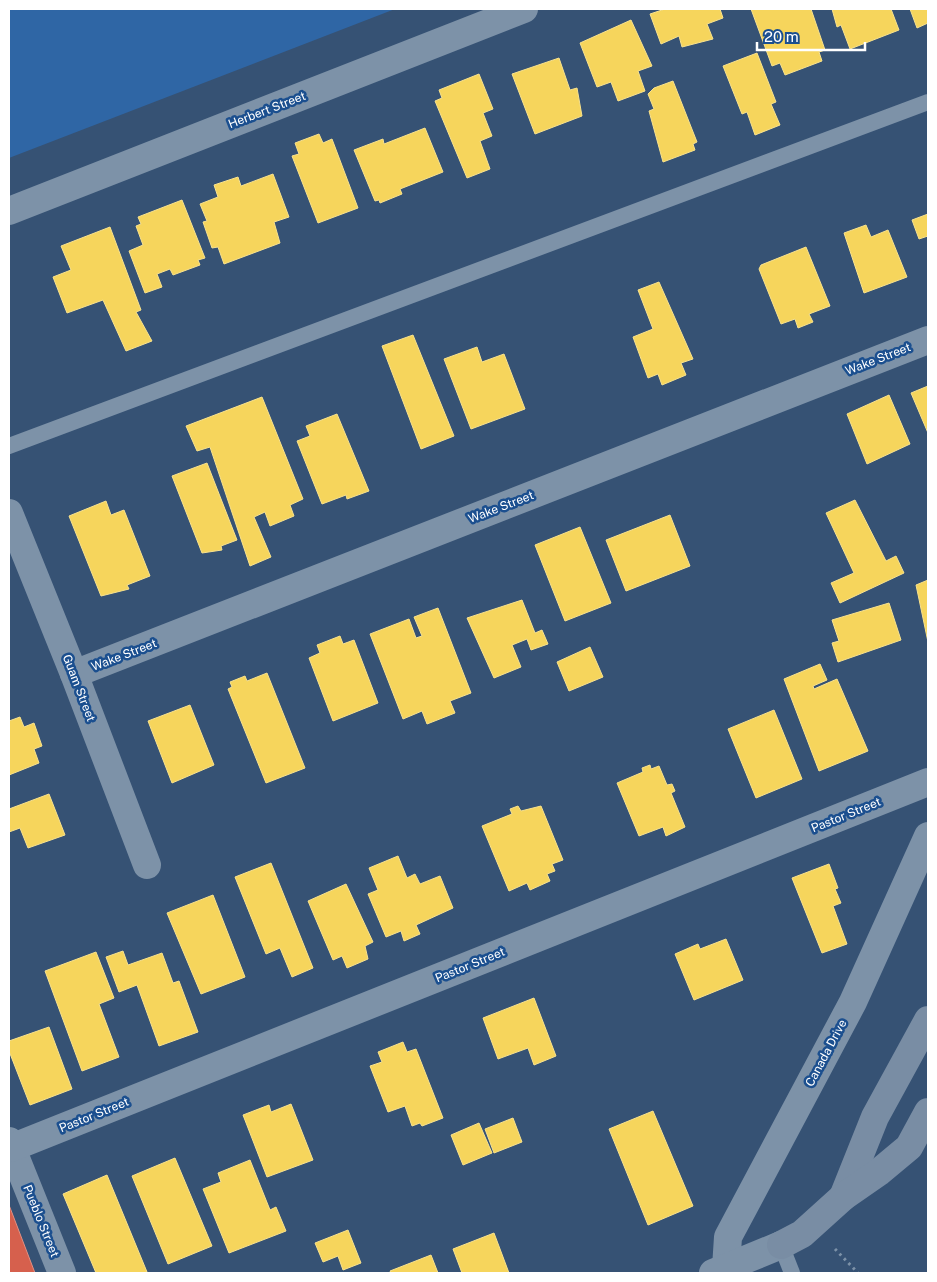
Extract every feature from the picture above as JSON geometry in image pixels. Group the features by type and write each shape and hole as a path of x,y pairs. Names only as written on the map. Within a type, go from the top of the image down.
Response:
{"street":[{"name":"Herbert Street","path":"9,211 524,9"},
{"name":"Wake Street","path":"74,674 928,340"},
{"name":"Guam Street","path":"9,513 74,674 147,865"},
{"name":"Pastor Street","path":"10,1144 928,782"},
{"name":"Canada Drive","path":"719,1271 728,1237 853,1002 928,836"},
{"path":"843,1197 875,1117 928,1020"},
{"path":"719,1271 781,1246 802,1234 843,1197 879,1172 909,1147 928,1112"},
{"name":"Pueblo Street","path":"10,1144 62,1273"}],"lane":[{"path":"9,446 928,102"},
{"path":"781,1246 792,1273"}],"shaded area":[{"path":"9,9 395,9 9,158"}],"building: Homes":[{"path":"665,9 720,9 723,18 707,24 713,39 682,47 679,36 661,44 650,14"},
{"path":"751,9 811,9 825,50 819,52 822,61 785,75 780,63 772,66"},
{"path":"832,9 891,9 899,30 850,49 841,25 837,27"},
{"path":"910,9 928,9 928,23 917,28"},
{"path":"631,20 652,66 638,71 645,91 618,101 611,82 597,87 580,43"},
{"path":"757,53 776,102 771,104 780,125 755,135 747,112 742,114 723,66"},
{"path":"559,58 570,90 577,88 582,116 535,134 512,74"},
{"path":"479,74 493,109 483,113 492,136 480,141 490,169 467,178 435,101 442,98 439,90"},
{"path":"673,81 697,142 693,144 695,150 663,162 649,111 654,109 648,94 654,88"},
{"path":"425,128 443,172 400,189 402,194 380,203 379,200 375,201 354,150 383,139 384,144"},
{"path":"319,134 323,143 332,139 358,208 318,223 292,156 299,154 295,143"},
{"path":"273,174 289,217 274,222 280,243 224,264 218,247 212,248 203,222 207,221 200,204 218,197 214,185 238,177 241,186"},
{"path":"182,200 205,258 198,260 200,265 173,275 170,269 157,274 162,287 145,293 129,251 143,245 136,226 141,224 138,217"},
{"path":"928,214 928,236 919,239 912,220"},
{"path":"866,225 871,237 888,230 907,277 864,293 844,233"},
{"path":"110,227 141,310 136,312 152,341 126,351 103,300 67,313 53,277 71,270 61,246"},
{"path":"806,247 830,306 809,314 813,322 798,328 795,319 781,324 759,269 761,265"},
{"path":"659,282 693,359 681,363 686,375 662,385 658,374 648,378 633,337 653,329 638,290"},
{"path":"413,335 454,436 421,449 382,346"},
{"path":"477,347 482,362 504,354 525,409 471,429 444,359"},
{"path":"928,386 928,433 911,393"},
{"path":"889,395 910,444 867,464 847,414"},
{"path":"262,397 303,499 290,505 294,516 270,526 265,512 254,517 271,557 250,566 210,447 197,451 186,426"},
{"path":"337,414 369,491 347,499 346,495 322,504 297,441 310,436 306,426"},
{"path":"207,463 237,540 221,546 222,550 202,553 172,476"},
{"path":"855,500 886,561 896,556 904,573 840,603 831,583 854,573 826,513"},
{"path":"106,501 111,515 124,510 150,576 127,585 129,589 101,596 69,516"},
{"path":"670,515 690,566 626,591 606,540"},
{"path":"580,527 611,603 565,621 535,545"},
{"path":"928,580 928,642 916,585"},
{"path":"522,600 535,633 542,630 548,644 531,650 527,639 512,645 521,667 494,678 467,618"},
{"path":"889,603 901,640 838,662 832,643 839,641 832,620"},
{"path":"438,608 471,693 450,701 455,713 427,724 422,711 403,719 370,634 409,619 416,638 422,636 414,617"},
{"path":"340,636 343,644 354,640 378,703 333,721 309,658 320,653 317,645"},
{"path":"590,647 603,677 569,691 557,662"},
{"path":"820,664 827,680 813,686 814,689 837,679 868,751 819,771 784,679"},
{"path":"267,673 305,768 266,783 228,689 232,687 230,682 245,676 247,681"},
{"path":"190,705 214,765 172,783 148,721"},
{"path":"774,710 802,779 756,798 728,729"},
{"path":"20,717 24,727 34,723 42,746 34,749 39,763 9,775 9,721"},
{"path":"650,765 651,769 659,766 667,785 672,784 675,791 671,793 685,827 666,836 663,827 639,836 617,783 643,772 642,768"},
{"path":"49,794 65,835 28,848 20,828 9,832 9,809"},
{"path":"518,806 521,811 541,806 563,860 552,864 555,871 547,874 550,881 530,890 527,883 509,891 482,826 512,814 510,809"},
{"path":"398,856 407,878 415,874 420,884 440,876 453,908 416,925 420,934 404,941 401,931 386,937 368,894 378,890 369,868"},
{"path":"271,863 313,968 292,977 280,948 266,954 235,877"},
{"path":"829,864 838,888 835,889 841,903 833,906 847,944 822,953 792,878"},
{"path":"346,884 373,942 365,946 368,959 347,968 342,956 333,960 308,901"},
{"path":"213,895 245,977 201,994 167,913"},
{"path":"726,939 743,980 694,1000 675,954 698,944 700,949"},
{"path":"123,951 128,965 162,953 173,983 179,981 198,1032 159,1046 137,985 119,992 106,957"},
{"path":"96,952 114,998 99,1004 119,1057 82,1071 45,971"},
{"path":"534,998 556,1056 534,1065 528,1048 498,1059 483,1018"},
{"path":"49,1027 72,1089 30,1105 9,1051 9,1041"},
{"path":"403,1042 407,1052 416,1049 443,1118 422,1126 420,1123 412,1126 405,1106 388,1112 370,1066 382,1062 378,1052"},
{"path":"291,1104 313,1160 267,1177 243,1115 269,1105 271,1112"},
{"path":"653,1111 693,1206 648,1225 609,1129"},
{"path":"513,1118 522,1142 494,1153 485,1129"},
{"path":"479,1123 492,1153 463,1165 451,1135"},
{"path":"175,1158 212,1246 168,1264 132,1176"},
{"path":"250,1160 270,1210 276,1207 286,1231 229,1253 203,1189 221,1182 218,1173"},
{"path":"107,1175 147,1272 96,1273 63,1194"},
{"path":"348,1230 361,1263 343,1270 338,1256 323,1262 315,1243"},
{"path":"494,1233 509,1273 462,1273 453,1249"},
{"path":"431,1255 438,1273 391,1273 390,1271"}],"building: Shops":[{"path":"9,1205 35,1273 9,1273"}]}
